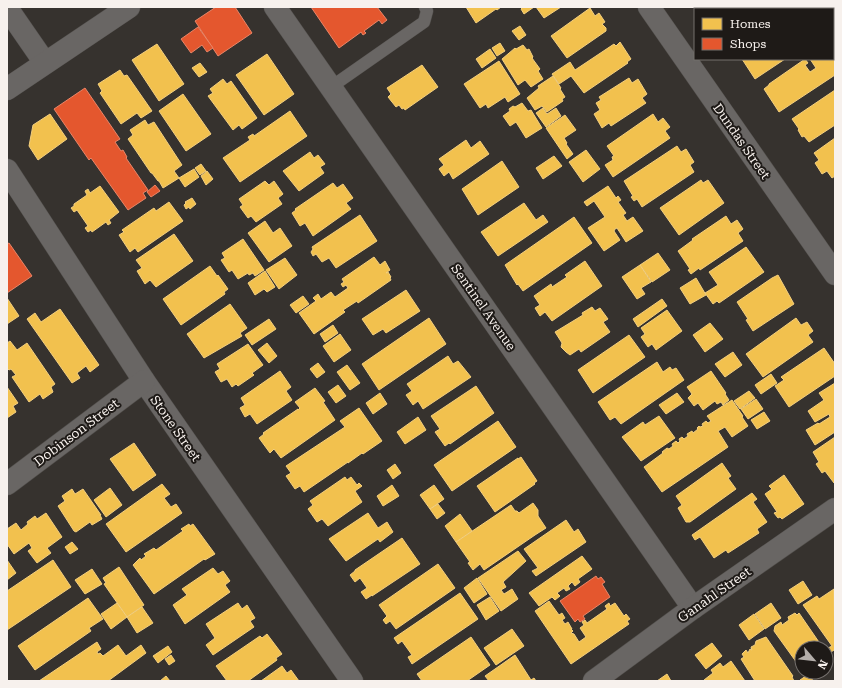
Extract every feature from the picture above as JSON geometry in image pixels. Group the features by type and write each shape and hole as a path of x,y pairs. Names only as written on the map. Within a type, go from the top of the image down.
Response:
{"street":[{"path":"7,89 129,7"},
{"name":"Sentinel Avenue","path":"275,7 693,608"},
{"name":"Dundas Street","path":"649,7 835,274"},
{"path":"7,8 46,63"},
{"name":"Stone Street","path":"7,170 144,381 352,681"},
{"name":"Dobinson Street","path":"7,484 144,381"},
{"name":"Ganahl Street","path":"594,681 693,608 835,510"}],"lane":[{"path":"331,87 424,22 428,11 425,7"}],"building: Homes":[{"path":"466,7 501,7 476,23"},
{"path":"523,7 534,7 524,14 521,9"},
{"path":"536,7 561,7 544,18"},
{"path":"736,7 786,7 784,8 734,8"},
{"path":"806,7 823,7 822,8"},
{"path":"590,8 595,16 599,13 605,22 602,24 606,28 606,31 567,58 551,36"},
{"path":"520,26 526,35 519,40 512,31"},
{"path":"620,42 631,59 627,62 628,63 584,93 571,76 559,84 552,74 570,62 575,70 614,44 616,46"},
{"path":"835,42 835,75 779,112 764,89 804,60 806,60 808,63 805,65 810,72 816,68 811,60 834,60"},
{"path":"500,43 505,51 497,56 492,48"},
{"path":"157,44 184,84 159,101 132,60"},
{"path":"523,45 527,50 529,49 533,57 532,58 540,69 538,71 543,79 531,87 525,80 518,85 502,59 515,48 516,49"},
{"path":"490,49 496,58 482,68 476,59"},
{"path":"267,54 294,94 264,115 236,75"},
{"path":"743,60 784,60 755,79"},
{"path":"499,61 520,94 508,102 505,97 488,108 486,104 480,108 464,84"},
{"path":"200,63 207,72 199,77 192,68"},
{"path":"422,65 438,87 405,110 399,105 396,107 388,97 391,94 387,88"},
{"path":"120,70 124,76 127,75 152,111 141,118 137,113 121,124 100,93 102,91 98,84"},
{"path":"553,76 565,97 562,99 563,101 547,112 542,106 535,110 527,98 539,88 538,86"},
{"path":"629,78 632,83 638,79 647,94 642,98 646,103 611,126 609,123 602,128 594,114 600,110 596,103 601,100 599,97"},
{"path":"223,79 227,84 231,81 257,118 242,129 239,125 233,130 208,96 213,93 210,89"},
{"path":"835,90 835,125 809,142 804,136 802,137 798,130 799,129 792,119"},
{"path":"183,94 211,134 186,151 159,111"},
{"path":"522,103 528,111 531,110 542,128 526,138 516,122 510,126 503,116 510,111 509,109 513,106 515,107"},
{"path":"543,108 547,114 556,108 561,116 546,127 536,113"},
{"path":"290,111 307,136 240,182 223,158 250,140 248,137 253,134 254,136"},
{"path":"50,114 67,139 38,160 29,146 33,125"},
{"path":"653,114 658,122 663,118 670,127 665,131 670,138 613,177 605,165 613,160 612,157 614,156 607,146"},
{"path":"565,115 576,130 564,138 573,154 567,159 546,128"},
{"path":"145,120 148,125 154,122 182,165 174,171 179,178 163,188 128,139 133,135 130,130"},
{"path":"835,138 835,176 832,178 827,171 822,174 815,163 819,160 814,153"},
{"path":"466,140 471,148 480,141 489,154 453,179 449,172 444,176 439,169 444,165 439,159"},
{"path":"677,146 681,152 686,149 694,162 690,165 694,172 642,207 637,199 634,201 631,197 633,196 624,181"},
{"path":"586,150 600,169 583,182 569,162"},
{"path":"310,152 314,158 318,155 325,164 320,167 324,173 299,191 283,171"},
{"path":"554,156 562,166 543,179 536,168"},
{"path":"502,161 519,187 478,215 462,189"},
{"path":"201,164 206,171 200,175 195,168"},
{"path":"194,169 199,177 185,187 179,178"},
{"path":"207,171 213,179 206,185 201,176"},
{"path":"701,180 703,183 708,180 724,203 679,235 660,208"},
{"path":"265,181 269,185 274,181 283,194 278,198 282,204 256,222 251,216 248,218 240,207 243,205 239,199"},
{"path":"333,183 337,188 343,184 353,198 346,203 351,209 313,236 305,223 300,226 292,213 296,210 295,209"},
{"path":"100,186 119,212 109,220 111,223 108,225 106,222 92,232 91,230 88,232 85,228 88,226 77,210 74,212 71,208 74,204 87,195 85,191 88,189 90,193"},
{"path":"608,186 616,198 618,196 621,200 618,202 626,213 623,215 627,221 633,217 643,231 626,242 617,228 615,229 614,231 620,240 604,251 588,228 605,217 594,201 587,206 584,202"},
{"path":"192,198 196,204 190,209 189,207 186,209 184,205 186,203 185,202"},
{"path":"169,202 183,221 138,252 135,248 130,252 119,235 124,232 122,230 154,208 156,211"},
{"path":"524,203 536,220 543,215 548,222 498,256 481,232"},
{"path":"360,215 377,241 336,268 329,258 322,262 316,254 313,256 311,252 313,249 312,247"},
{"path":"726,216 731,224 737,220 743,229 738,233 743,241 700,270 699,268 691,274 688,270 690,269 678,251 693,240 692,239"},
{"path":"574,217 592,243 523,291 518,284 517,285 505,265"},
{"path":"265,221 273,233 280,228 292,246 269,262 248,233"},
{"path":"174,234 193,261 156,287 150,280 145,284 137,271 142,268 136,260"},
{"path":"243,239 264,270 255,276 253,273 249,275 248,273 238,279 232,270 229,272 221,260 225,258 222,253"},
{"path":"746,247 764,272 719,303 717,301 713,304 705,293 718,285 709,272"},
{"path":"658,253 670,270 652,282 640,265"},
{"path":"374,257 380,265 385,261 390,270 386,273 388,272 391,280 358,303 357,301 343,310 345,312 314,334 299,313 316,301 313,298 318,294 321,299 331,292 335,297 348,288 346,285 343,287 341,284 344,282 342,279"},
{"path":"285,258 297,275 279,289 266,270"},
{"path":"585,261 602,286 552,321 545,312 540,316 535,308 540,305 534,296 551,284 552,287 567,277 565,275"},
{"path":"640,265 651,282 641,288 645,294 637,299 622,277"},
{"path":"210,266 228,289 224,292 225,294 181,325 163,299"},
{"path":"265,271 275,287 267,292 264,289 255,295 248,283"},
{"path":"778,275 794,304 753,331 746,320 748,319 737,302"},
{"path":"696,278 706,295 690,304 680,288"},
{"path":"406,290 420,311 386,333 383,329 373,335 362,319"},
{"path":"303,296 309,304 296,313 290,305"},
{"path":"7,298 19,316 7,324"},
{"path":"662,299 667,306 638,327 633,319"},
{"path":"230,304 247,328 240,333 242,336 204,358 187,334"},
{"path":"592,307 595,311 600,308 608,319 603,322 610,332 581,352 579,349 570,355 561,347 562,343 555,332 583,315 582,313"},
{"path":"60,309 99,365 90,372 86,366 77,373 80,378 72,383 27,319 35,313 41,322"},
{"path":"667,310 682,331 656,350 652,344 648,347 641,337 645,334 641,328"},
{"path":"429,318 446,344 379,390 362,364"},
{"path":"796,318 801,325 807,322 813,331 808,335 813,342 763,377 746,354"},
{"path":"269,319 276,329 252,345 245,335"},
{"path":"710,323 723,339 705,352 693,335"},
{"path":"333,325 338,333 325,342 320,334"},
{"path":"340,334 351,350 334,362 323,346"},
{"path":"629,335 645,357 593,393 578,370"},
{"path":"10,341 17,350 27,343 55,384 51,387 53,392 43,399 40,394 29,402 12,377 16,375 11,369 9,370 7,368 7,343"},
{"path":"267,343 277,356 269,363 258,350"},
{"path":"248,344 263,365 252,373 254,375 238,386 236,384 232,387 227,379 221,382 215,372 220,369 217,364"},
{"path":"824,348 835,364 835,376 789,407 775,386 784,380 781,377"},
{"path":"733,352 742,365 725,377 715,364"},
{"path":"448,356 453,364 458,361 471,377 423,409 418,401 413,405 406,395 412,391 407,384"},
{"path":"657,362 663,372 670,367 672,370 676,368 684,380 621,424 615,417 610,420 598,402"},
{"path":"318,363 325,372 317,378 310,369"},
{"path":"347,365 360,383 350,390 337,372"},
{"path":"280,371 291,387 286,391 292,400 257,424 250,414 245,417 240,408 245,405 241,398"},
{"path":"711,371 729,400 723,405 721,402 717,404 715,401 703,410 698,403 694,406 688,398 692,394 687,387"},
{"path":"771,374 777,383 761,394 755,385"},
{"path":"835,383 835,432 815,445 806,430 830,417 829,414 815,422 808,411 824,400 819,393"},
{"path":"338,385 346,396 336,403 328,392"},
{"path":"476,386 494,413 445,446 435,432 440,429 431,416"},
{"path":"7,387 18,403 13,406 16,412 7,418"},
{"path":"315,388 325,401 323,402 335,420 281,458 274,449 270,453 259,438 264,434 263,433 298,410 300,408 295,402"},
{"path":"749,391 755,398 740,409 734,401"},
{"path":"380,393 387,404 373,414 366,403"},
{"path":"677,393 684,402 666,414 659,405"},
{"path":"756,399 763,409 748,419 741,409"},
{"path":"732,400 748,426 732,437 725,427 718,431 728,447 662,492 644,467 663,453 662,452 667,448 669,449 673,446 672,444 676,441 678,443 680,441 679,439 682,437 684,439 688,436 687,434 692,431 693,433 699,426 703,426 702,424 706,421 708,423 711,421 707,416"},
{"path":"359,408 382,441 304,492 300,486 295,489 286,476 291,473 286,466 345,427 340,421"},
{"path":"764,412 770,421 757,429 751,420"},
{"path":"659,416 675,438 641,461 622,437 643,422 645,425"},
{"path":"418,417 426,430 405,444 397,432"},
{"path":"498,421 516,447 452,491 434,465"},
{"path":"835,437 834,483 825,471 822,473 816,464 819,462 813,452"},
{"path":"134,443 156,475 133,491 110,459"},
{"path":"521,457 537,481 534,483 535,484 495,512 477,486"},
{"path":"722,463 731,476 728,478 736,489 690,522 686,522 678,508 682,505 676,496"},
{"path":"395,464 401,473 393,479 387,470"},
{"path":"784,475 804,504 782,519 780,517 778,518 774,513 777,512 765,494 772,489 769,486"},
{"path":"345,477 347,480 351,477 357,485 359,483 362,486 355,491 362,502 328,526 322,519 317,522 308,509 313,505 310,501"},
{"path":"162,484 170,494 164,498 171,507 176,504 182,513 126,552 106,524"},
{"path":"392,485 399,496 383,506 377,496"},
{"path":"434,485 444,499 430,509 420,495"},
{"path":"110,488 122,505 106,517 94,500"},
{"path":"72,489 75,494 83,489 101,515 102,519 92,525 90,522 76,532 58,506 65,501 62,496"},
{"path":"752,493 757,499 753,502 767,522 757,529 759,533 728,553 726,550 714,558 700,537 695,540 692,535"},
{"path":"533,503 538,510 538,516 546,528 484,570 480,564 473,570 468,563 470,562 456,542 511,505 515,511 519,513"},
{"path":"438,504 445,513 437,519 430,509"},
{"path":"46,513 62,537 47,548 51,553 37,563 28,551 32,548 29,543 14,554 7,544 7,529 16,523 21,530 28,524 27,522 35,516 37,519"},
{"path":"368,513 378,528 387,522 393,532 380,542 378,539 346,561 329,539"},
{"path":"460,514 472,531 456,542 445,526"},
{"path":"566,520 574,532 578,529 586,542 536,576 532,571 538,568 524,549"},
{"path":"189,524 190,526 193,524 215,554 205,560 204,559 154,594 133,565 140,558 141,560 146,556 144,554 154,548 156,550 183,531 181,529"},
{"path":"402,538 420,564 366,599 361,592 367,588 360,578 355,582 350,575"},
{"path":"72,542 78,549 70,554 65,547"},
{"path":"518,551 526,561 503,582 506,587 501,590 504,594 512,589 518,599 501,611 478,578"},
{"path":"582,556 592,569 578,579 580,582 575,586 572,582 568,586 570,589 566,591 564,588 557,593 560,596 555,600 552,597 539,606 529,593"},
{"path":"7,560 16,573 7,580"},
{"path":"53,560 71,587 7,630 7,591"},
{"path":"438,564 455,588 396,629 390,621 386,624 383,620 387,616 379,605"},
{"path":"119,567 144,605 127,617 104,584 106,583 103,578"},
{"path":"213,568 218,574 223,571 230,581 225,585 230,592 185,624 173,605 187,595 182,589"},
{"path":"92,569 102,584 85,594 75,580"},
{"path":"477,578 487,594 474,603 464,588"},
{"path":"803,581 812,595 798,604 789,590"},
{"path":"834,589 835,651 834,640 828,640 803,605 817,596 819,599"},
{"path":"460,593 478,619 412,664 408,657 412,655 402,641 398,644 394,638"},
{"path":"490,597 499,611 486,620 477,605"},
{"path":"88,598 103,619 89,628 91,631 35,670 18,646"},
{"path":"549,601 559,615 562,613 565,618 562,620 565,624 568,622 573,631 571,633 574,634 579,642 586,637 580,628 584,625 582,622 585,620 587,623 607,609 605,606 609,603 610,606 615,603 624,616 626,614 630,619 627,621 629,624 571,664 535,611"},
{"path":"117,603 127,617 111,629 101,614"},
{"path":"238,603 242,609 247,605 255,618 250,621 254,627 213,655 206,645 215,638 206,624"},
{"path":"771,603 781,618 765,629 755,614"},
{"path":"142,607 153,623 137,633 127,617"},
{"path":"795,613 797,615 799,613 818,640 794,640 794,659 774,631 775,626 781,622 782,625 789,620 788,617"},
{"path":"754,614 764,629 749,640 739,625"},
{"path":"512,629 524,646 496,665 484,648"},
{"path":"267,634 282,654 276,658 277,660 248,681 227,681 216,666 260,636 262,638"},
{"path":"471,637 490,665 467,681 422,681 417,674"},
{"path":"766,637 793,676 794,681 755,681 741,659 744,657 742,654 746,650 748,653 750,649 752,650 751,647 755,645 756,641"},
{"path":"97,642 101,649 97,652 103,656 118,645 126,656 141,645 146,653 108,681 39,681"},
{"path":"712,643 722,656 706,669 695,655"},
{"path":"168,646 172,652 158,663 153,656"},
{"path":"171,655 175,661 169,665 165,659"},
{"path":"515,655 531,680 534,678 536,681 489,681 485,676"},
{"path":"731,661 745,681 704,680 713,673 711,670 720,663 723,667"},
{"path":"282,666 287,673 291,670 299,681 261,681"},
{"path":"667,674 671,681 657,681"},
{"path":"166,676 170,681 160,681"},
{"path":"800,680 811,680 810,681"}],"building: Shops":[{"path":"216,7 235,7 252,33 218,56 195,21"},
{"path":"311,7 377,7 387,20 382,24 379,20 364,31 366,33 363,35 361,32 339,48"},
{"path":"198,27 213,48 207,52 202,45 191,53 181,39"},
{"path":"85,88 120,139 115,142 121,151 123,150 127,157 126,158 148,190 143,193 146,198 128,210 91,158 89,160 54,109"},
{"path":"155,185 160,191 151,197 147,192"},
{"path":"9,243 32,276 7,293 7,244"},
{"path":"596,576 598,579 601,577 605,582 602,584 610,597 583,616 585,619 580,622 578,619 575,622 560,601"}]}
